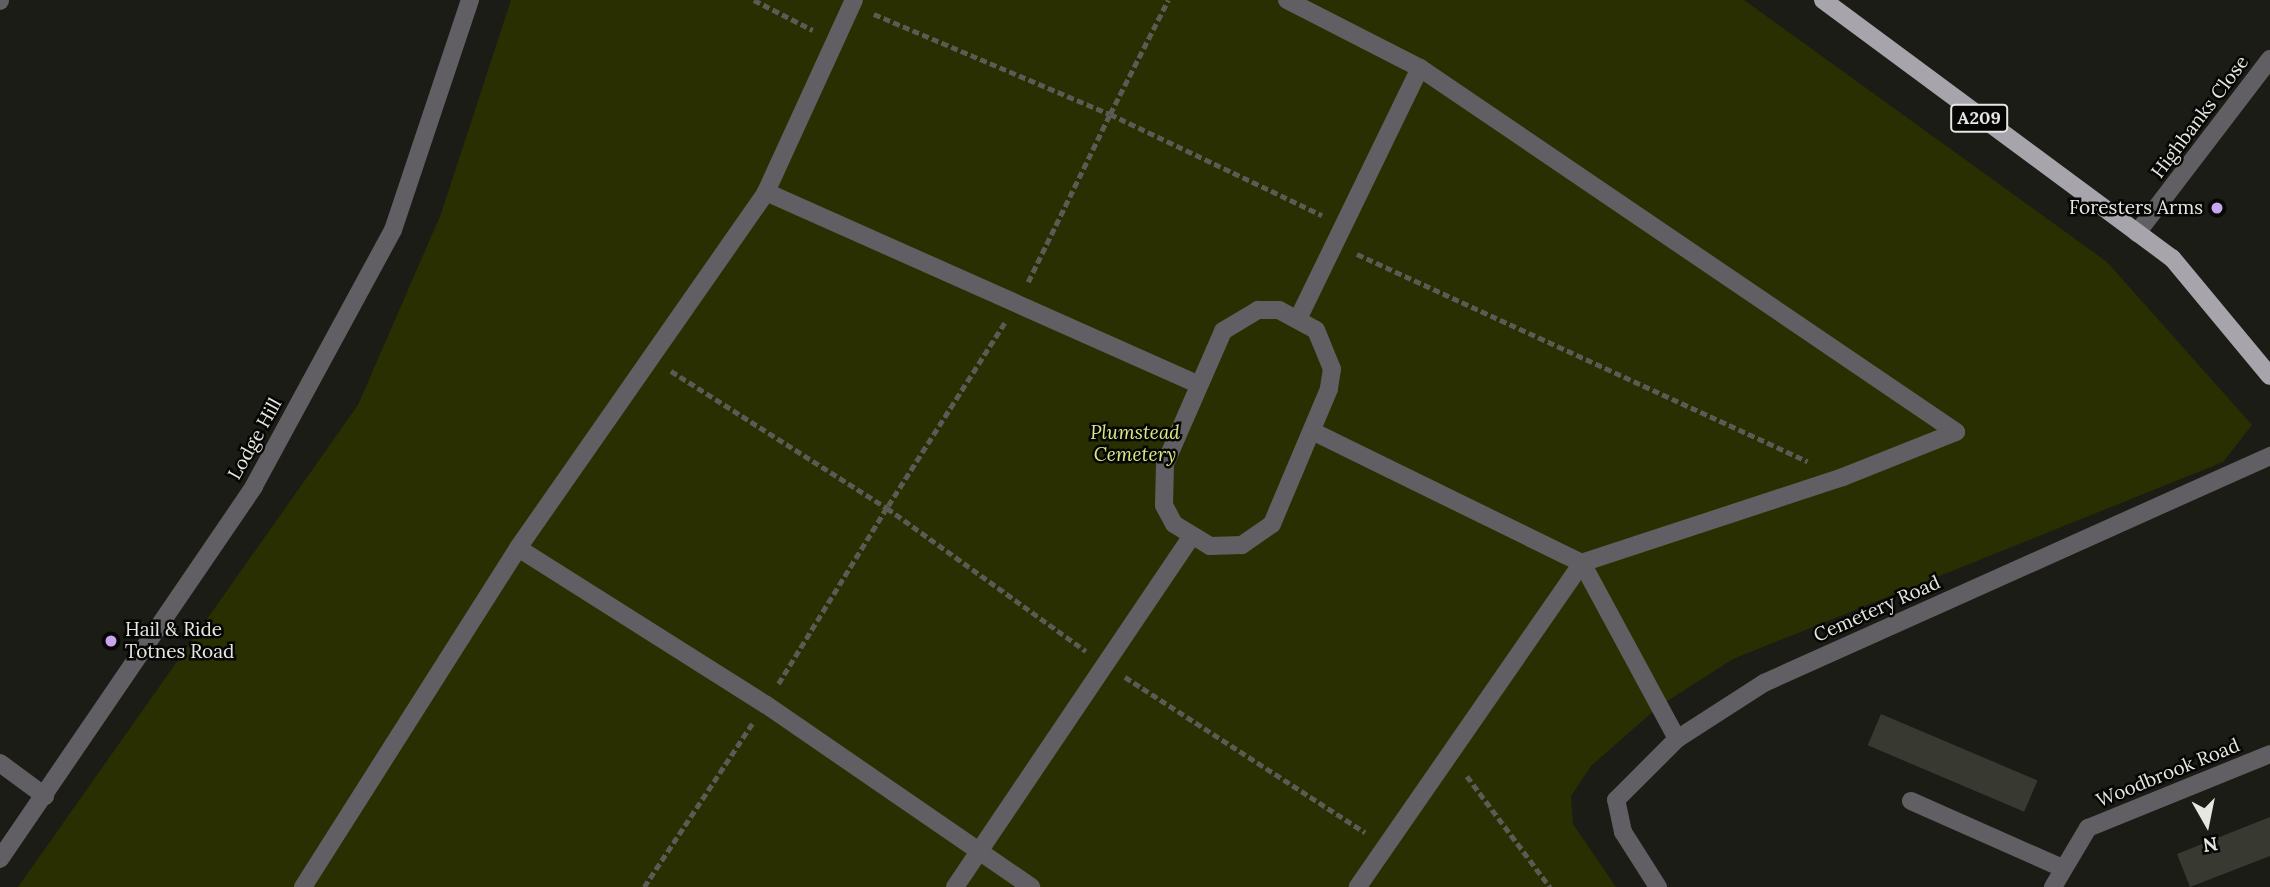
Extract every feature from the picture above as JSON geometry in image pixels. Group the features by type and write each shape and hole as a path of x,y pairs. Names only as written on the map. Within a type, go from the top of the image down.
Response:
{"main road":[{"name":"A209","path":"1823,0 2137,233 2202,286 2270,376"}],"street":[{"name":"Lodge Hill","path":"0,859 254,486 393,230 470,0"},
{"path":"1287,0 1420,68 1956,432 1843,477 1582,563 1452,755 1358,887"},
{"path":"303,887 518,548 766,192 853,2"},
{"name":"Highbanks Close","path":"2137,233 2270,59"},
{"path":"1299,317 1420,68"},
{"path":"766,192 1019,300 1198,384"},
{"path":"1258,310 1299,317 1316,330 1332,369 1312,431 1282,505 1257,538 1226,548 1190,538 1174,524 1161,485 1198,384 1223,331 1239,318 1258,310"},
{"path":"1312,431 1582,563 1677,738"},
{"name":"Cemetery Road","path":"1658,887 1623,832 1616,800 1677,738 1764,683 2270,456"},
{"path":"955,887 1108,666 1190,538"},
{"path":"518,548 765,704 1031,887"},
{"name":"Woodbrook Road","path":"2053,887 2060,867 2088,828 2270,754"},
{"path":"0,763 45,796"},
{"path":"1912,801 2060,867"}],"path":[{"path":"754,0 835,41"},
{"path":"644,887 765,704 1019,300 1168,0"},
{"path":"853,2 1110,114 1343,225"},
{"path":"1334,243 1843,477"},
{"path":"651,359 887,508 1108,666 1386,846"},
{"path":"1452,755 1550,887"}],"green space":[{"name":"Plumstead Cemetery","path":"511,0 1744,0 2107,262 2252,425 2223,462 1733,659 1658,707 1591,766 1571,796 1573,824 1616,887 18,887 358,405 441,214"}],"building":[{"path":"1881,714 2037,780 2024,812 1868,745"},
{"path":"2270,817 2270,856 2190,887 2177,854"}],"place":[{"name":"Foresters Arms","path":"2217,208"},
{"name":"Hail & Ride Totnes Road","path":"111,641"}]}
